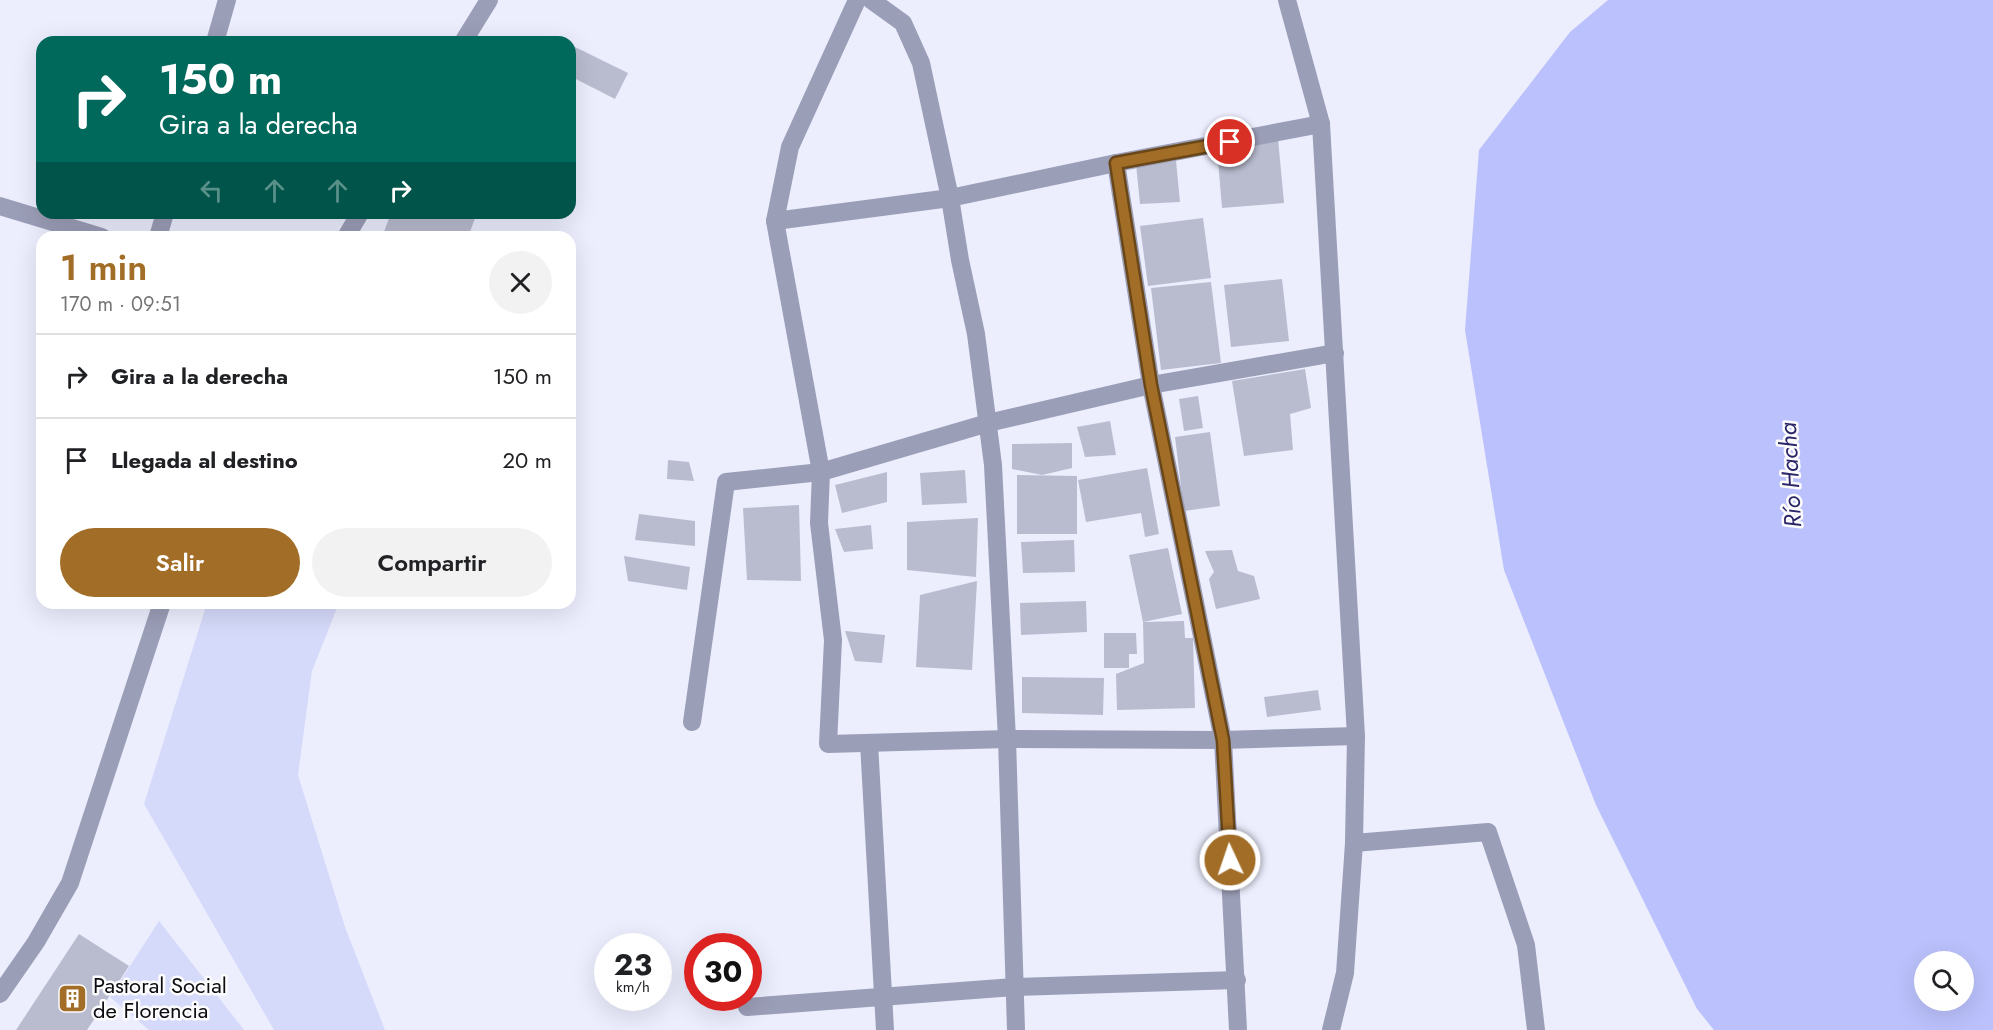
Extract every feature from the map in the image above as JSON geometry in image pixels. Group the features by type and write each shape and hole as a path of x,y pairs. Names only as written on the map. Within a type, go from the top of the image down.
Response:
{"street":[{"path":"217,36 227,0"},
{"path":"467,36 489,0"},
{"path":"857,0 790,147 775,221 821,472 819,523 833,640 828,744 1007,739 1223,740 1356,736"},
{"path":"871,0 903,23 921,63 976,334 993,465 1007,739 1016,1030"},
{"path":"1287,0 1321,124 1356,736 1354,843 1345,973 1331,1030"},
{"path":"775,221 950,198 1116,163 1321,124"},
{"path":"1116,163 1151,385 1223,740 1238,1030"},
{"path":"0,206 36,217"},
{"path":"43,219 82,231"},
{"path":"692,722 726,482 821,472 988,423 1151,385 1335,353"},
{"path":"0,994 36,942 70,883 160,609"},
{"path":"869,743 885,1030"},
{"path":"1354,843 1488,832 1526,945 1536,1030"},
{"path":"762,1006 1014,987 1236,980"}],"shaded area":[{"path":"205,609 337,609 312,671 298,775 345,927 385,1030 274,1030 144,804"},
{"path":"159,921 244,1030 149,1030 110,997"}],"water":[{"name":"Río Hacha","path":"1608,0 1993,0 1993,1030 1714,1030 1697,1009 1596,805 1504,570 1465,330 1479,150 1570,32"}],"building":[{"path":"576,47 628,73 615,99 576,79"},
{"path":"1278,139 1284,203 1222,208 1217,148"},
{"path":"1176,161 1180,202 1140,204 1136,164"},
{"path":"1203,218 1211,278 1148,286 1140,226"},
{"path":"389,219 475,219 470,231 384,231"},
{"path":"1282,279 1289,341 1231,347 1224,285"},
{"path":"1211,282 1221,363 1161,370 1151,288"},
{"path":"1305,369 1311,408 1290,414 1293,450 1244,456 1232,381"},
{"path":"1198,396 1203,428 1184,431 1179,399"},
{"path":"1110,421 1116,455 1085,457 1077,427"},
{"path":"1210,432 1220,506 1184,511 1175,437"},
{"path":"1072,443 1072,468 1042,475 1012,469 1012,444"},
{"path":"668,460 689,462 694,481 667,479"},
{"path":"1147,468 1159,534 1145,537 1141,513 1086,522 1078,480"},
{"path":"965,470 967,503 922,505 920,473"},
{"path":"887,472 887,502 842,513 835,485"},
{"path":"1017,475 1077,476 1077,534 1017,534"},
{"path":"799,505 801,581 747,580 743,508"},
{"path":"639,514 695,521 695,546 635,540"},
{"path":"978,518 976,577 907,570 907,522"},
{"path":"871,525 873,549 844,552 835,529"},
{"path":"1074,540 1075,572 1023,573 1021,542"},
{"path":"1168,548 1182,614 1143,622 1129,555"},
{"path":"1232,550 1238,571 1254,576 1260,599 1216,609 1209,579 1214,572 1205,551"},
{"path":"624,556 690,567 687,590 628,581"},
{"path":"977,581 972,670 916,667 920,595"},
{"path":"1086,601 1087,632 1021,635 1020,603"},
{"path":"1184,621 1185,638 1193,638 1195,708 1117,710 1116,674 1144,663 1143,622"},
{"path":"845,631 885,635 882,663 855,661"},
{"path":"1104,633 1136,633 1137,654 1129,654 1129,668 1104,668"},
{"path":"1022,677 1104,678 1103,715 1022,713"},
{"path":"1318,690 1321,710 1267,717 1264,697"},
{"name":"Pastoral Social de Florencia","path":"79,934 129,966 87,1030 16,1030"}],"place":[{"name":"Pastoral Social de Florencia","path":"72,998"}],"route":[{"path":"1230,142 1116,163 1151,385 1223,740 1230,860"}]}
